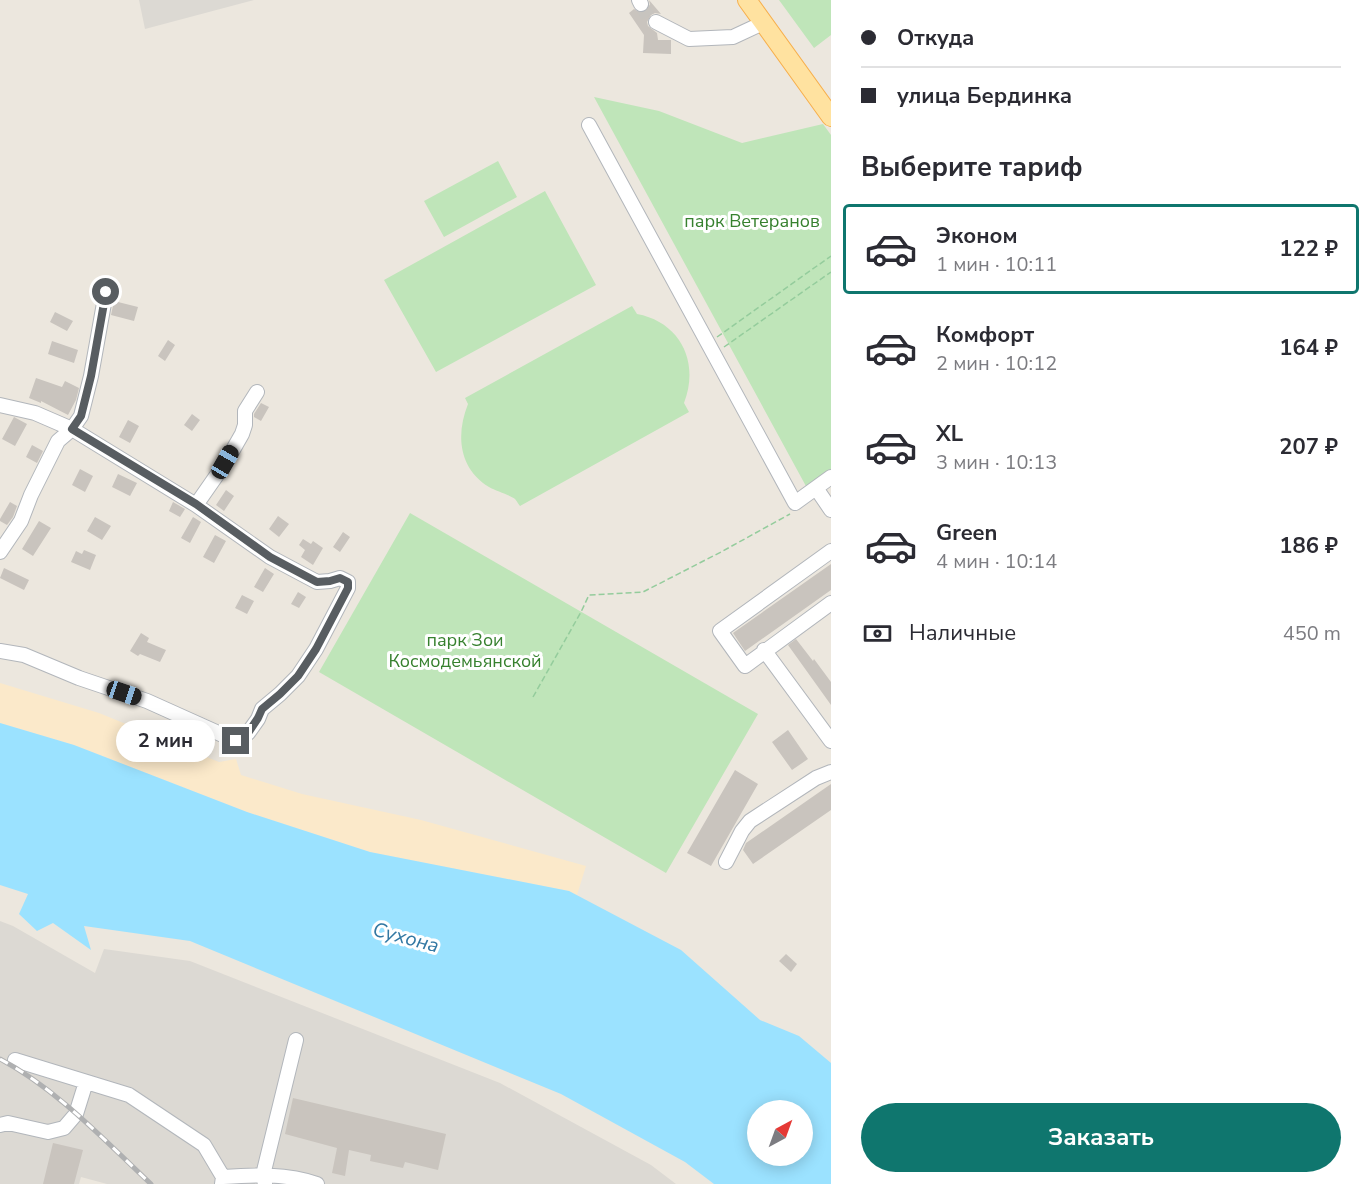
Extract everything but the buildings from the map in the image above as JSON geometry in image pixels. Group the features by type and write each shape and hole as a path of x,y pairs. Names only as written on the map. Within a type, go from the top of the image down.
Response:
{"main road":[{"path":"747,0 831,117"}],"street":[{"path":"656,22 689,39 733,36 763,23"},
{"path":"589,125 795,503 831,477"},
{"path":"0,552 21,521 31,495 58,441 72,429 81,416 91,376 106,292"},
{"path":"196,504 242,434 245,424 244,414 257,392"},
{"path":"0,405 35,413 72,429 196,504 270,557 317,582 340,578 348,582 348,588 316,649 298,676 262,709 248,733 236,741 147,701 79,678 24,655 0,651"},
{"path":"816,488 831,510"},
{"path":"831,551 720,631 745,666 831,603"},
{"path":"764,650 831,741"},
{"path":"726,862 742,831 750,821 816,778 831,772"},
{"path":"264,1179 296,1040"},
{"path":"15,1060 129,1095 204,1145 223,1180 303,1179 317,1184"},
{"path":"0,1125 9,1123 48,1132 64,1128 76,1114 86,1082"}],"path":[{"path":"711,348 831,256"},
{"path":"711,348 831,272"},
{"path":"533,697 589,596 643,592 798,510 795,503"}],"shaded area":[{"path":"139,0 254,0 145,29"},
{"path":"0,921 13,926 95,973 104,949 190,961 500,1083 651,1165 676,1184 107,1184 81,1177 79,1184 0,1184"}],"green space":[{"path":"779,0 831,0 831,35 814,48"},
{"name":"парк Ветеранов","path":"594,97 659,111 742,143 823,124 831,135 831,470 807,488"},
{"path":"498,161 517,197 444,237 424,201"},
{"path":"545,191 596,285 436,372 384,280"},
{"path":"632,306 637,314 652,318 665,326 683,346 689,373 684,403 689,412 520,506 513,498 489,487 479,479 471,470 462,450 462,427 468,404 465,398"},
{"name":"парк Зои Космодемьянской","path":"410,513 758,714 666,873 319,672"}],"sand":[{"path":"0,683 99,713 219,762 236,759 241,775 302,794 421,820 586,866 577,895 569,891 370,852 247,812 74,745 0,723"}],"water":[{"name":"Сухона","path":"0,723 74,745 247,812 370,852 569,891 681,950 760,1020 799,1036 831,1063 831,1184 714,1184 685,1162 561,1094 190,941 84,926 91,950 53,923 37,931 19,914 28,894 0,885"}],"tunnel":[{"path":"641,4 649,19 656,22"}],"railway":[{"path":"0,1059 21,1071 61,1101 151,1184"}],"route":[{"path":"106,292 91,376 81,416 72,429 196,504 270,557 317,582 340,578 348,582 348,588 316,649 298,676 262,709 248,733 236,741"}]}
